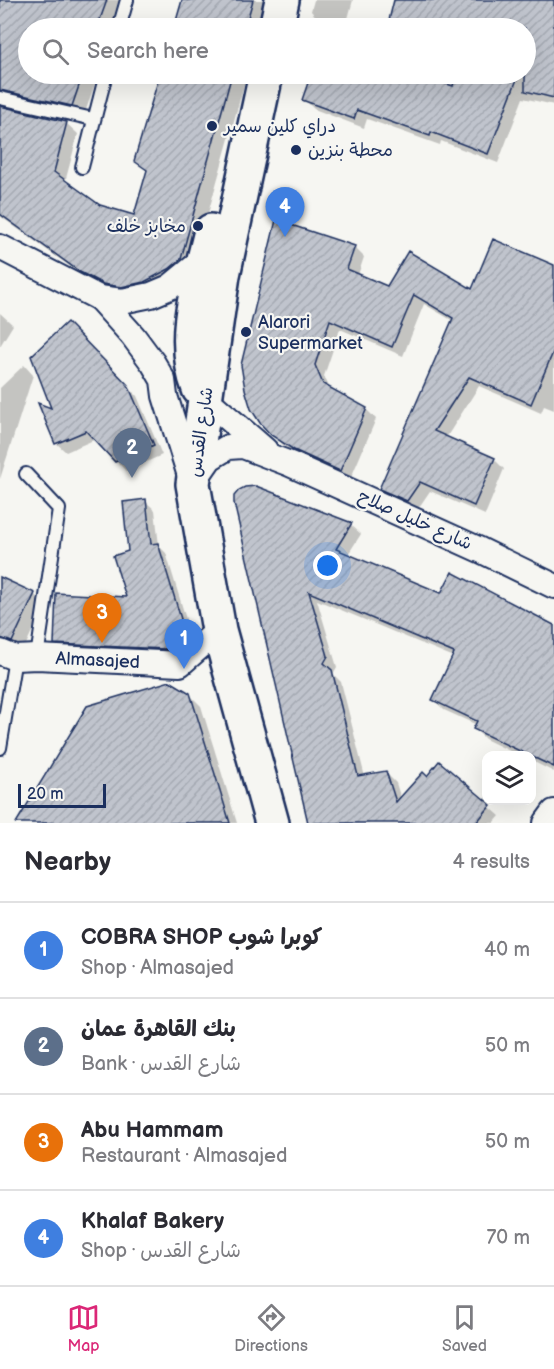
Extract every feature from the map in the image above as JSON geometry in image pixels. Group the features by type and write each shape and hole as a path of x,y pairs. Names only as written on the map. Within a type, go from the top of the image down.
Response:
{"main road":[{"path":"255,18 259,0"},
{"path":"278,18 282,0"},
{"path":"206,397 198,388 190,358 190,330 198,282 242,84"},
{"name":"شارع القدس","path":"264,84 223,275 193,484 219,630 272,823"}],"street":[{"path":"0,247 99,298 122,301 151,295 170,287 204,259"},
{"path":"99,298 133,336 163,380 165,396 193,484"},
{"path":"206,397 274,458"},
{"path":"193,484 210,458 228,447 243,446 274,458"},
{"name":"شارع خليل صلاح","path":"274,458 480,550 554,586"},
{"name":"Almasajed","path":"17,656 180,664 219,630"},
{"path":"546,823 554,812"}],"lane":[{"path":"122,18 127,0"},
{"path":"82,167 103,84"},
{"path":"0,98 93,119"},
{"path":"0,748 17,656 60,509 26,474"}],"building":[{"path":"0,0 107,0 101,18 18,18 18,84 80,84 72,106 0,90"},
{"path":"182,0 253,0 248,18 177,18"},
{"path":"394,0 554,0 554,98 525,91 525,84 536,84 536,18 390,18"},
{"path":"157,84 229,84 181,259 169,269 144,282 121,287 103,284 80,272 0,214 0,106 67,122 54,172 100,205 134,215 147,170 134,161"},
{"path":"308,84 447,84 453,86 454,84 515,84 488,154 431,132 430,136 357,110 354,119 302,100"},
{"path":"276,220 355,246 347,269 387,286 408,251 472,289 493,239 554,265 554,350 531,404 469,377 434,431 495,458 474,506 420,482 407,501 379,489 453,318 414,295 392,347 330,320 315,365 323,384 367,408 340,471 294,450 271,435 260,423 251,409 241,365"},
{"path":"67,322 128,385 154,445 115,462 86,431 55,444 38,403 51,408 31,356"},
{"path":"256,486 352,523 336,549 441,593 452,572 554,625 554,767 536,759 536,751 520,751 473,729 477,721 432,700 454,653 309,592 328,656 324,663 332,670 358,776 386,771 396,802 423,772 427,776 439,761 482,797 482,805 491,805 476,823 308,823 234,503 234,496 245,487"},
{"path":"146,499 151,544 158,543 181,619 166,649 54,644 56,593 126,597 113,556 128,551 123,502"},
{"path":"0,577 35,593 12,642 0,638"},
{"path":"170,681 190,693 230,823 16,823 87,706"}],"place":[{"name":"دراي كلين سمير","path":"212,126"},
{"name":"محطة بنزين","path":"296,150"},
{"name":"مخابز خلف","path":"198,226"},
{"name":"Khalaf Bakery","path":"285,237"},
{"name":"Alarori Supermarket","path":"246,332"},
{"name":"بنك القاهرة عمان","path":"132,478"},
{"name":"Abu Hammam","path":"102,643"},
{"name":"COBRA SHOP كوبرا شوب","path":"184,669"}]}
